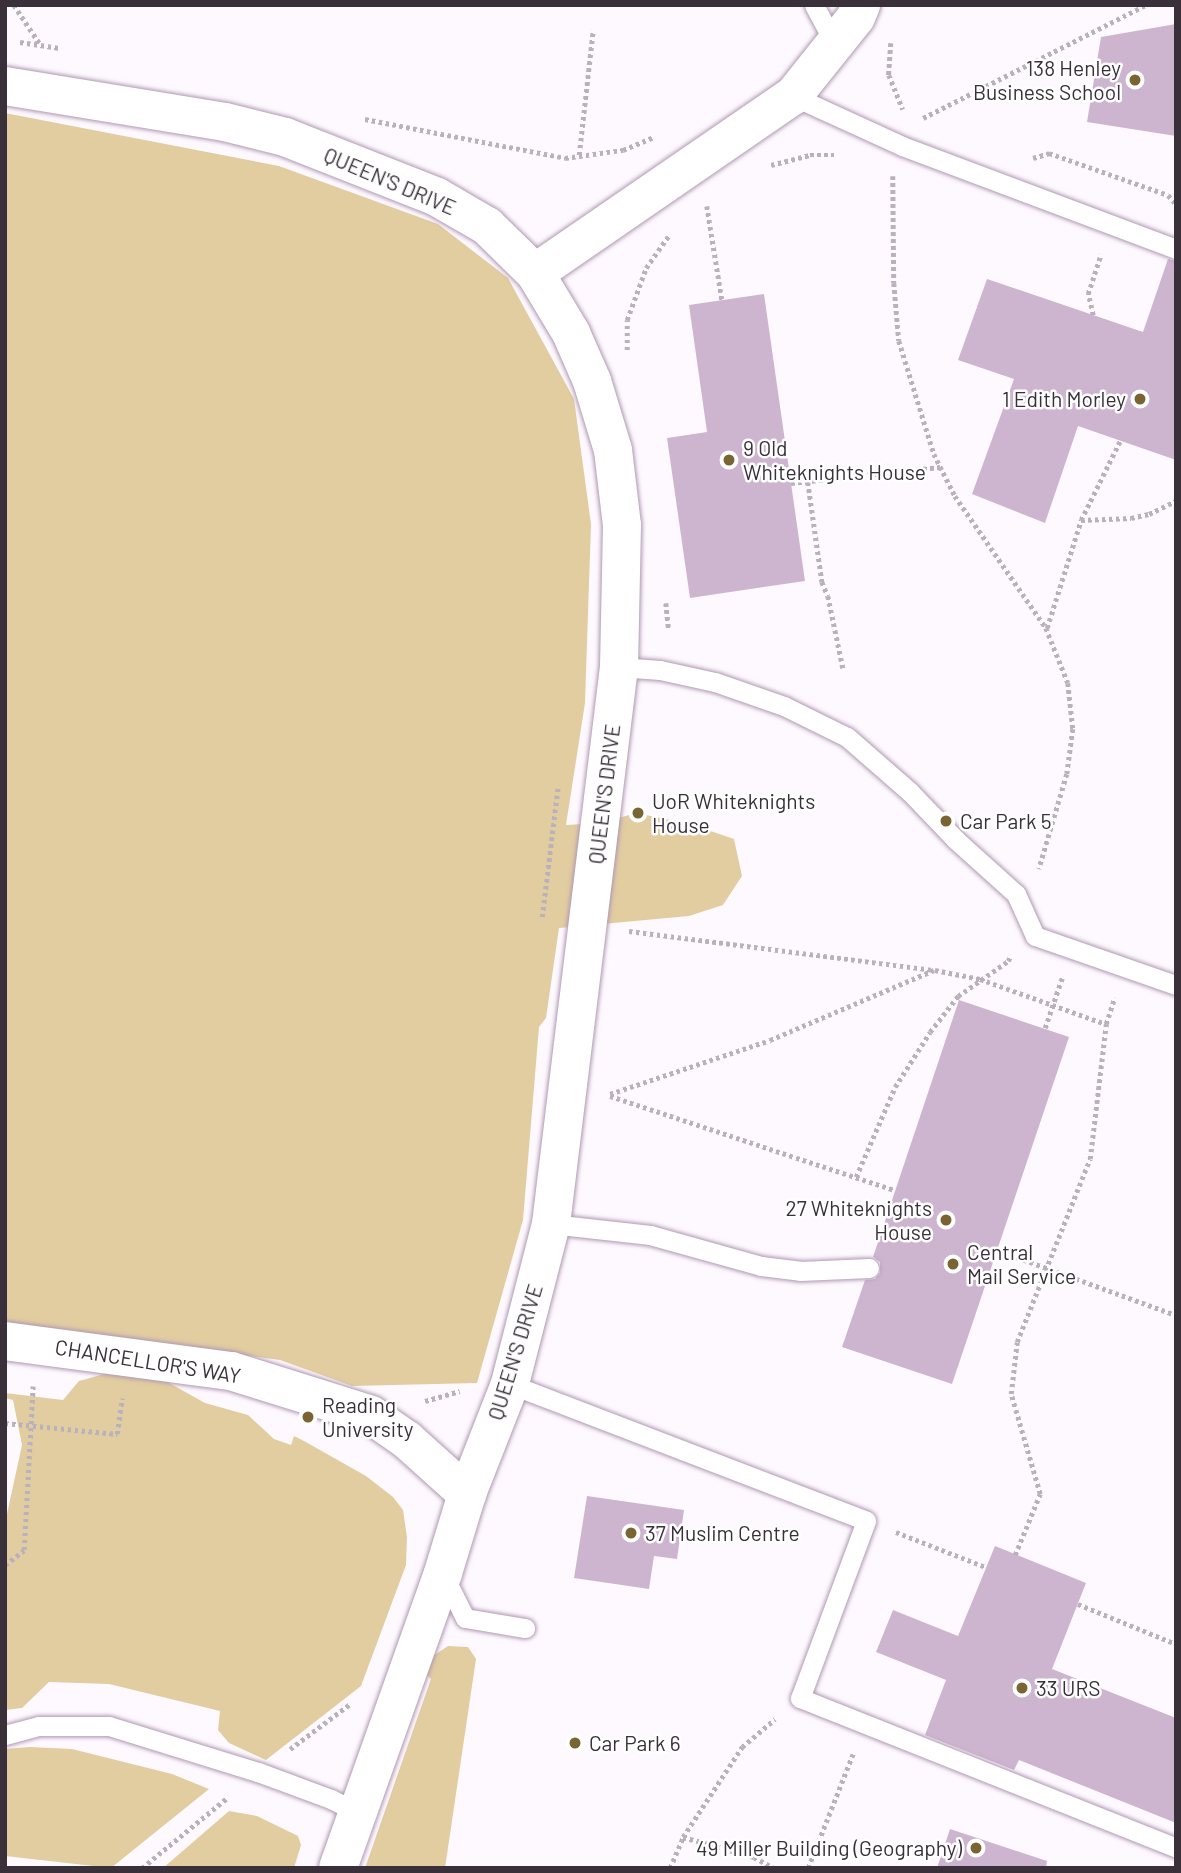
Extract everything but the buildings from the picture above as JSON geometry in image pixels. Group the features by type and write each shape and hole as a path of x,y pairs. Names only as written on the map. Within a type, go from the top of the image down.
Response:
{"street":[{"path":"535,273 793,96 835,44 861,5"},
{"name":"QUEEN'S DRIVE","path":"5,86 225,122 285,137 437,197 487,226 535,273 570,333 592,381 613,450 622,525 620,667 551,1224 510,1384 467,1494 443,1573 338,1868"},
{"name":"CHANCELLOR'S WAY","path":"5,1341 231,1371 371,1415 407,1440 467,1494"}],"lane":[{"path":"814,5 835,44"},
{"path":"793,96 902,146 1176,249"},
{"path":"620,667 660,670 715,682 784,706 847,737 910,792 956,840 1016,894 1035,936 1176,985"},
{"path":"551,1224 650,1235 761,1266 800,1271 869,1268"},
{"path":"510,1384 866,1521 800,1698 1176,1848"},
{"path":"443,1573 465,1618 525,1629"},
{"path":"5,1735 39,1726 109,1726 258,1772 331,1799 356,1812"}],"path":[{"path":"14,5 40,44"},
{"path":"919,120 1137,7 1146,5"},
{"path":"579,155 593,30"},
{"path":"891,30 889,75 904,112"},
{"path":"763,167 810,155 851,155"},
{"path":"893,171 894,283 900,341 918,407 940,467 955,496 1046,628 1068,683 1073,729 1067,774 1038,872"},
{"path":"698,206 706,198 722,300"},
{"path":"631,361 627,350 628,320 646,268 672,229"},
{"path":"1093,315 1088,294 1102,250"},
{"path":"1046,628 1081,520 1120,441"},
{"path":"791,483 940,467"},
{"path":"808,482 822,582 828,596 843,668"},
{"path":"1081,520 1130,519 1149,514 1176,501"},
{"path":"666,602 669,630"},
{"path":"542,929 542,901 559,779"},
{"path":"587,925 935,970 981,979 1054,1003 1106,1024"},
{"path":"856,1177 895,1087 930,1032 958,996 1008,961"},
{"path":"1015,1555 1040,1494 1011,1394 1017,1342 1090,1159 1106,1024 1121,966"},
{"path":"895,1190 606,1095 770,1040 935,970"},
{"path":"1045,1028 1062,977"},
{"path":"997,1250 1176,1315"},
{"path":"5,1564 24,1550 33,1385 24,1384"},
{"path":"5,1423 117,1434 124,1385"},
{"path":"371,1415 462,1391"},
{"path":"866,1521 986,1567"},
{"path":"1078,1604 1176,1644"},
{"path":"670,1868 683,1837 742,1747 800,1698"},
{"path":"808,1868 865,1723"},
{"path":"683,1837 754,1857 774,1868"}],"shaded area":[{"path":"5,113 279,166 438,224 508,278 574,399 591,524 585,703 566,825 601,823 636,813 690,824 734,839 742,876 723,905 689,916 559,928 546,1018 539,1027 523,1220 477,1383 352,1386 280,1360 5,1324"},
{"path":"137,1365 205,1403 248,1415 274,1439 291,1445 294,1436 304,1441 366,1476 393,1497 403,1510 407,1537 406,1565 361,1686 266,1760 229,1743 218,1730 220,1711 109,1684 49,1682 22,1708 5,1710 5,1523 22,1445 13,1400 5,1398 5,1393 63,1400 79,1381"},
{"path":"448,1646 468,1647 476,1659 445,1868 365,1868 431,1679 426,1674 433,1656"},
{"path":"5,1749 72,1749 172,1774 209,1789 111,1868 5,1856"},
{"path":"229,1811 257,1816 298,1836 301,1845 294,1868 163,1868"}],"place":[{"name":"138 Henley Business School","path":"1135,80"},
{"name":"1 Edith Morley","path":"1140,399"},
{"name":"9 Old Whiteknights House","path":"729,460"},
{"name":"UoR Whiteknights House","path":"638,813"},
{"name":"Car Park 5","path":"946,821"},
{"name":"27 Whiteknights House","path":"946,1220"},
{"name":"Central Mail Service","path":"953,1264"},
{"name":"Reading University","path":"308,1417"},
{"name":"37 Muslim Centre","path":"631,1533"},
{"name":"33 URS","path":"1022,1688"},
{"name":"Car Park 6","path":"575,1743"},
{"name":"49 Miller Building (Geography)","path":"976,1848"}]}
